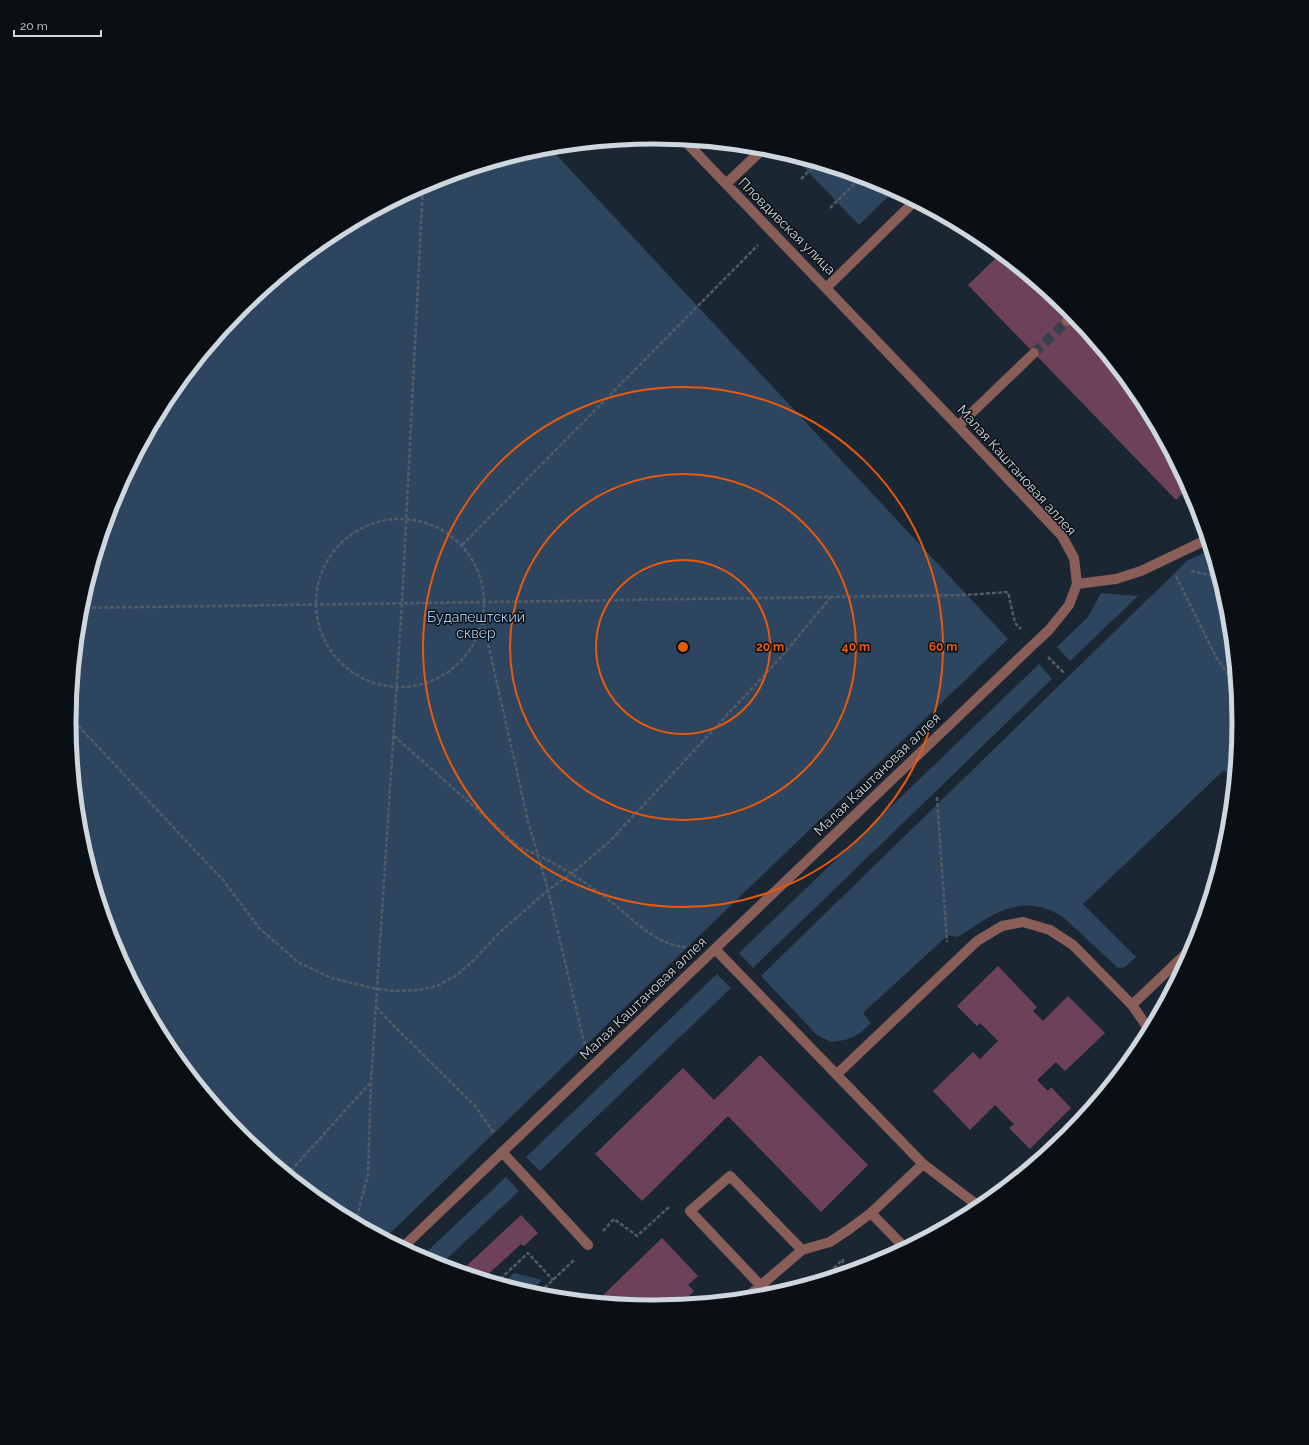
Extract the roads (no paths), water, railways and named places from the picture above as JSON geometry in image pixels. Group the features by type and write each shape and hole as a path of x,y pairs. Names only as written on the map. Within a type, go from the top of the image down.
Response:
{"street":[{"name":"Пловдивская улица","path":"689,145 826,288 911,205"},
{"name":"Пловдивская улица","path":"726,184 758,154"},
{"name":"Малая Каштановая аллея","path":"406,1244 1049,630 1069,605 1077,584 1074,558 1062,536 826,288"},
{"path":"958,426 1034,353"},
{"path":"1077,584 1116,579 1141,571 1203,541"},
{"path":"837,1074 977,941 1002,926 1023,922 1050,930 1072,945 1132,1005 1147,1026"},
{"path":"715,949 923,1164 976,1204"},
{"path":"1132,1005 1183,956"},
{"path":"502,1152 588,1245"},
{"path":"753,1292 802,1250 830,1242 871,1213 923,1164"},
{"path":"761,1286 690,1211 730,1176 802,1250"},
{"path":"871,1213 902,1245"}],"tunnel":[{"path":"1034,353 1067,321"}],"park label":[{"name":"Будапештский сквер","path":"476,626"}]}
